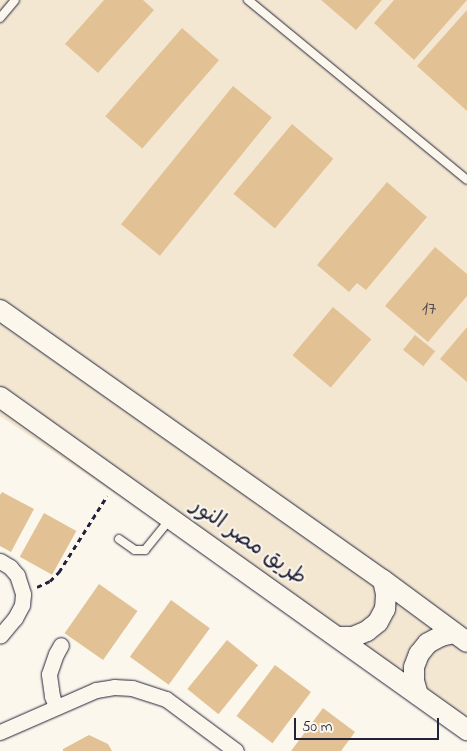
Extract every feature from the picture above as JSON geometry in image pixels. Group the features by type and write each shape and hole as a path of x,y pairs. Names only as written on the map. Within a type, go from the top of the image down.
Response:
{"street":[{"path":"0,310 383,580 461,638"},
{"name":"طريق مصر النور","path":"0,397 118,479 467,730"},
{"path":"0,561 10,567 17,575 23,594 22,605 15,618 0,636"},
{"path":"339,637 353,637 367,631 378,622 385,609 386,594 383,580"},
{"path":"418,695 414,681 414,667 419,654 428,643 441,636 461,638"},
{"path":"56,706 52,696 49,674 56,654 62,645"},
{"path":"0,732 96,690 114,687 132,688 166,699 236,751"}],"lane":[{"path":"0,18 15,0"},
{"path":"248,0 467,180"},
{"path":"119,539 135,550 145,550 171,518"}],"path":[{"path":"23,594 50,581 59,572 118,479"}],"shaded area":[{"path":"0,0 467,0 467,730 0,416"}],"building":[{"path":"104,0 143,0 154,10 98,73 65,44"},
{"path":"321,0 382,0 356,30"},
{"path":"394,0 467,0 414,60 374,23"},
{"path":"467,10 467,111 417,66"},
{"path":"182,28 219,60 142,148 105,116"},
{"path":"233,86 272,117 160,256 121,224"},
{"path":"292,124 333,159 275,228 234,194"},
{"path":"387,182 427,217 366,290 357,283 349,292 317,265"},
{"path":"435,247 467,274 467,296 428,342 385,306"},
{"path":"333,307 371,339 331,387 293,355"},
{"path":"467,327 467,382 440,359"},
{"path":"415,335 435,351 423,366 403,350"},
{"path":"2,492 34,509 11,552 0,546 0,495"},
{"path":"44,513 76,531 52,575 20,557"},
{"path":"99,584 138,611 103,660 65,633"},
{"path":"171,600 210,628 169,685 130,657"},
{"path":"227,640 258,665 218,714 187,689"},
{"path":"275,665 311,692 272,743 236,716"},
{"path":"323,708 355,732 341,751 291,751"},
{"path":"89,735 108,744 112,751 63,751 63,749"}]}
